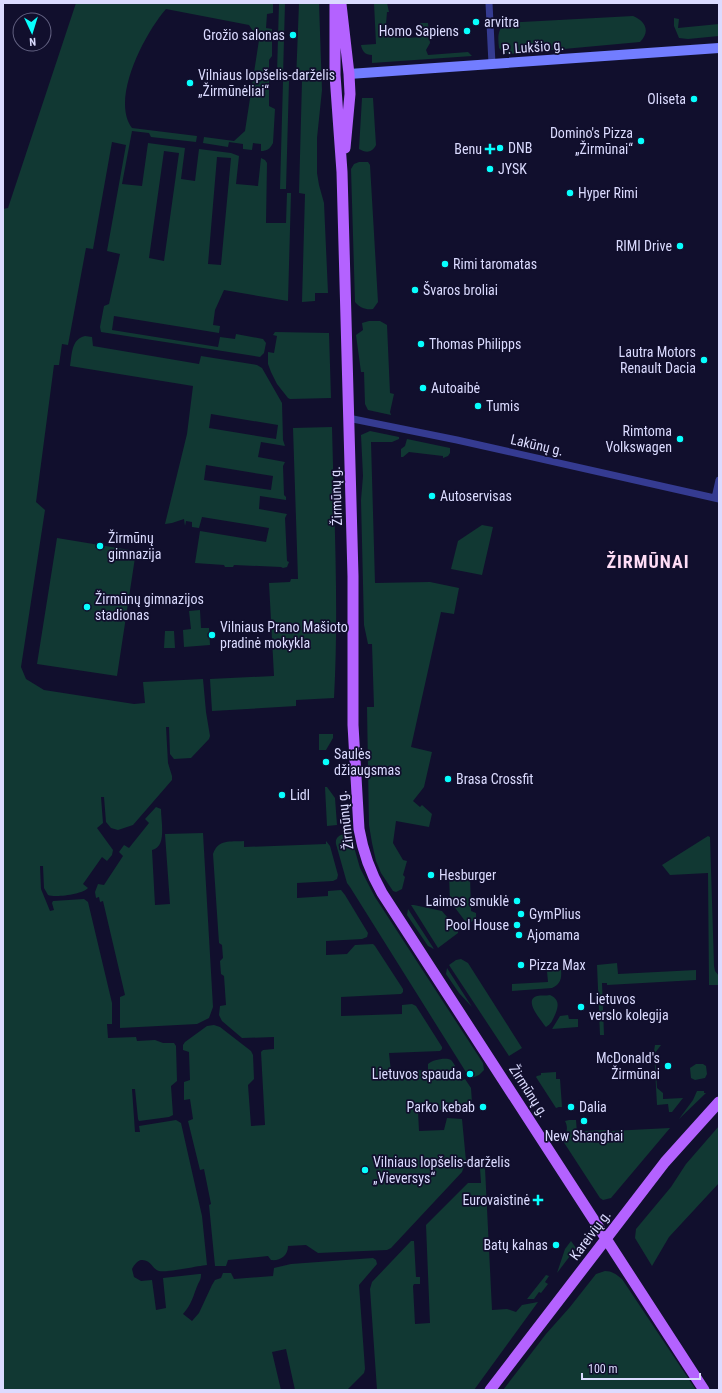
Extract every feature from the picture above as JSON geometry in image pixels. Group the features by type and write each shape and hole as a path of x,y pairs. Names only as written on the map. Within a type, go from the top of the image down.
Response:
{"main road":[{"name":"Žirmūnų g.","path":"336,3 335,75 342,172 353,576 353,725 359,829 364,856 382,893 704,1390"},
{"name":"Žirmūnų g.","path":"341,3 350,94 342,172"},
{"path":"335,75 349,74"},
{"name":"Kareivių g.","path":"490,1390 665,1162 719,1102"}],"street":[{"path":"489,3 492,64"},
{"name":"P. Lukšio g.","path":"349,74 719,48"},
{"name":"Lakūnų g.","path":"348,418 442,437 717,499"},
{"path":"717,499 719,480"}],"green space":[{"path":"76,3 273,3 273,13 267,14 266,28 272,29 272,56 269,60 269,106 275,109 273,143 271,147 267,150 261,151 261,144 253,143 252,150 243,149 243,144 229,142 228,147 203,143 204,137 234,141 245,131 259,40 249,25 166,9 149,34 133,67 125,101 126,116 132,128 197,136 196,142 151,137 149,133 132,131 122,184 142,186 148,143 185,148 181,179 195,181 199,149 231,153 239,156 236,184 258,186 261,158 265,160 267,163 266,223 286,223 287,193 291,193 288,301 224,290 215,310 213,325 220,326 219,333 114,316 112,330 218,347 220,337 235,339 236,334 263,339 266,343 264,353 260,357 101,332 100,327 104,306 109,304 120,254 107,251 126,145 112,142 93,249 86,248 68,345 62,344 59,365 54,365 36,502 45,510 21,667 26,679 44,690 134,704 145,703 143,682 203,679 210,736 209,739 191,758 174,759 170,754 169,727 166,727 168,763 172,780 133,825 118,830 111,828 106,822 104,797 101,797 103,823 97,828 113,850 112,855 107,861 102,857 83,884 88,888 81,892 69,895 48,895 44,888 43,866 40,866 41,889 50,911 54,910 52,903 53,901 84,899 88,902 112,1003 112,1024 107,1024 108,1038 136,1037 137,1041 155,1040 163,1043 174,1043 176,1046 177,1081 171,1086 173,1115 169,1117 139,1121 135,1089 132,1089 135,1132 140,1132 139,1126 176,1120 181,1123 202,1216 207,1265 159,1271 147,1261 141,1260 136,1263 132,1269 134,1277 141,1281 152,1280 156,1310 166,1308 163,1278 201,1274 192,1300 183,1314 192,1321 199,1313 215,1280 221,1278 223,1273 231,1273 234,1279 273,1276 274,1268 291,1264 373,1258 376,1260 377,1264 359,1285 365,1369 364,1373 347,1390 295,1390 286,1349 272,1352 281,1390 3,1390 3,209 8,208","holes":["164,151 179,153 164,261 149,258","217,157 231,158 221,265 208,264"]},
{"path":"279,3 285,3 283,76 277,73"},
{"path":"299,3 319,3 322,90 317,138 317,173 324,203 328,293 315,293 315,301 302,302 305,194 299,193 302,81 296,81"},
{"path":"374,3 387,3 389,12 387,12 386,24 388,25 388,32 399,33 399,31 406,31 407,38 421,37 420,23 428,23 430,43 426,50 428,55 468,52 472,56 372,63 372,55 364,52 361,45 376,44"},
{"path":"633,16 641,21 646,30 640,42 509,54 504,53 499,48 499,32 505,23"},
{"path":"674,18 679,19 678,28 719,24 719,36 688,39 679,38 674,26"},
{"path":"283,81 289,81 286,189 280,189"},
{"path":"362,98 373,98 376,145 373,150 369,152 359,149"},
{"path":"359,162 368,162 370,165 378,302 373,309 366,309 355,302 351,169 354,164"},
{"path":"369,321 380,321 387,325 390,393 394,394 390,412 391,415 368,410 365,404 364,372 361,372 356,335 363,330 362,323"},
{"path":"275,332 329,333 331,398 288,398 277,384 268,364 268,352 274,353 277,336 273,335"},
{"path":"85,336 92,337 93,346 199,364 201,356 257,365 262,368 282,403 283,440 285,446 261,442 258,457 285,462 283,466 284,495 286,500 260,496 259,509 287,514 285,518 287,561 289,562 287,567 234,565 233,567 225,567 224,565 195,563 200,531 266,542 269,528 202,517 199,528 192,527 192,522 186,521 185,526 184,519 165,524 187,434 193,386 70,366 73,348 77,340","holes":["211,414 278,425 276,439 209,428","206,465 273,476 271,490 204,480"]},
{"path":"332,427 336,596 334,698 296,700 296,706 212,711 210,679 274,676 269,583 290,582 291,579 298,579 293,428"},
{"path":"370,431 399,437 399,439 392,442 371,442 375,583 430,582 459,588 454,614 441,612 411,747 432,752 424,787 413,801 420,807 422,805 432,814 429,827 396,821 393,843 403,860 407,861 403,875 405,877 402,889 396,892 393,891 381,873 376,861 369,825 367,707 374,707 372,644 368,644 364,625 361,500 363,476 361,435"},
{"path":"407,439 450,448 450,453 448,456 443,458 443,456 409,452 401,457 401,449 405,446"},
{"path":"482,525 493,527 482,575 451,569 458,541"},
{"name":"Žirmūnų gimnazijos stadionas","path":"57,538 136,551 117,676 37,664"},
{"path":"200,610 201,628 209,628 210,645 184,647 183,630 191,629 189,611"},
{"path":"165,631 174,631 175,648 164,648"},
{"path":"319,734 333,734 333,738 326,750 319,750"},
{"path":"325,787 327,787 335,798 337,825 327,826"},
{"path":"156,807 161,809 162,833 160,844 157,848 152,850 155,905 170,904 165,834 203,833 213,1007 209,1018 197,1024 120,1028 120,997 125,995 103,901 100,902 99,897 96,898 95,892 98,884 104,885 123,856 119,852 124,845 129,848 149,823 145,819"},
{"path":"344,834 352,840 360,868 375,897 483,1063 484,1070 479,1075 472,1078 469,1077 347,883 336,844 338,837"},
{"path":"708,836 710,837 714,966 715,971 719,976 719,985 709,985 708,873 670,875 662,865"},
{"path":"244,841 244,847 326,844 326,841 330,846 338,875 337,879 333,881 297,883 297,898 328,896 328,891 341,890 368,933 367,937 362,939 326,941 326,955 347,954 355,945 373,944 403,989 401,994 341,997 341,1016 402,1014 402,1005 412,1004 416,1006 442,1049 440,1051 389,1053 391,1072 428,1070 428,1064 433,1061 439,1059 449,1059 455,1065 453,1069 461,1081 465,1079 471,1088 472,1103 467,1109 418,1111 419,1131 444,1130 447,1118 462,1119 466,1161 462,1172 391,1248 387,1250 318,1253 306,1245 288,1246 287,1253 277,1260 271,1260 268,1256 228,1260 226,1266 215,1266 209,1205 211,1204 204,1169 200,1170 188,1121 193,1119 190,1099 184,1100 184,1082 190,1080 189,1052 183,1050 183,1045 207,1026 214,1025 220,1027 251,1051 253,1055 254,1079 248,1085 251,1126 265,1125 261,1052 263,1050 274,1049 274,1037 242,1038 222,1021 219,1015 220,1006 226,1005 224,976 221,974 220,961 223,958 222,945 219,943 213,854 218,846 225,842"},
{"path":"447,870 470,876 471,911 476,913 476,918 468,925 450,901 449,875"},
{"path":"411,905 442,911 458,930 458,933 438,948"},
{"path":"408,909 434,949 428,946 407,915"},
{"path":"461,959 468,963 522,1048 509,1056 449,965 456,960"},
{"path":"617,963 618,974 696,970 696,980 607,985 607,983 602,983 604,1035 600,1035 597,965"},
{"path":"447,968 472,1007 459,993 446,974"},
{"path":"561,970 560,981 552,988 512,991 512,984 548,982 547,971"},
{"path":"550,995 556,999 558,1004 552,1021 546,1027 534,1010 532,1002 533,998 537,996"},
{"path":"568,1015 569,1019 578,1019 578,1027 552,1029 560,1016"},
{"path":"655,1045 661,1045 655,1053 657,1088 663,1093 663,1099 683,1098 672,1112 669,1112 668,1104 657,1105 654,1051"},
{"path":"696,1064 703,1064 706,1066 707,1074 705,1078 695,1080 691,1078 690,1068"},
{"path":"556,1072 556,1079 560,1079 562,1107 556,1108 536,1077 541,1075 541,1073"},
{"path":"516,1077 537,1107 530,1105 514,1079"},
{"path":"697,1091 704,1091 704,1093 706,1093 679,1119 693,1100"},
{"path":"576,1120 577,1133 584,1131 670,1128 611,1198 603,1200 600,1198 563,1141 567,1129 565,1121"},
{"path":"719,1126 719,1183 669,1237 652,1266 635,1238 636,1229 671,1187 686,1164"},
{"path":"480,1168 485,1168 492,1310 507,1309 516,1312 522,1305 538,1302 474,1390 377,1390 370,1289 372,1282 411,1241 414,1241 416,1277 420,1277 420,1284 414,1284 413,1286 415,1324 430,1323 426,1225 468,1183 481,1183"},
{"path":"571,1241 576,1248 557,1273 565,1249"},
{"path":"605,1271 614,1273 622,1279 696,1390 503,1390 546,1334 596,1274"},
{"path":"546,1275 549,1276 545,1282 548,1284 541,1293 539,1292 534,1299 527,1299"}],"place":[{"name":"arvitra","path":"476,22"},
{"name":"Homo Sapiens","path":"467,31"},
{"name":"Grožio salonas","path":"293,35"},
{"name":"Vilniaus lopšelis-darželis „Žirmūnėliai“","path":"190,83"},
{"name":"Oliseta","path":"694,99"},
{"name":"Domino's Pizza „Žirmūnai“","path":"641,141"},
{"name":"DNB","path":"500,148"},
{"name":"Benu","path":"490,149"},
{"name":"JYSK","path":"490,169"},
{"name":"Hyper Rimi","path":"570,193"},
{"name":"RIMI Drive","path":"680,246"},
{"name":"Rimi taromatas","path":"445,264"},
{"name":"Švaros broliai","path":"415,290"},
{"name":"Thomas Philipps","path":"421,344"},
{"name":"Lautra Motors Renault Dacia","path":"704,360"},
{"name":"Autoaibė","path":"423,388"},
{"name":"Tumis","path":"478,406"},
{"name":"Rimtoma Volkswagen","path":"680,439"},
{"name":"Autoservisas","path":"432,496"},
{"name":"Žirmūnų gimnazija","path":"100,546"},
{"name":"Žirmūnų gimnazijos stadionas","path":"87,607"},
{"name":"Vilniaus Prano Mašioto pradinė mokykla","path":"212,635"},
{"name":"Saulės džiaugsmas","path":"326,762"},
{"name":"Brasa Crossfit","path":"448,779"},
{"name":"Lidl","path":"282,795"},
{"name":"Hesburger","path":"431,875"},
{"name":"Laimos smuklė","path":"517,901"},
{"name":"GymPlius","path":"521,914"},
{"name":"Pool House","path":"517,925"},
{"name":"Ajomama","path":"519,935"},
{"name":"Pizza Max","path":"521,965"},
{"name":"Lietuvos verslo kolegija","path":"581,1007"},
{"name":"McDonald's Žirmūnai","path":"668,1066"},
{"name":"Lietuvos spauda","path":"470,1074"},
{"name":"Parko kebab","path":"483,1107"},
{"name":"Dalia","path":"571,1107"},
{"name":"New Shanghai","path":"584,1121"},
{"name":"Vilniaus lopšelis-darželis „Vieversys“","path":"365,1170"},
{"name":"Eurovaistinė","path":"538,1200"},
{"name":"Batų kalnas","path":"556,1245"}],"district":[{"name":"ŽIRMŪNAI","path":"648,562"}]}
